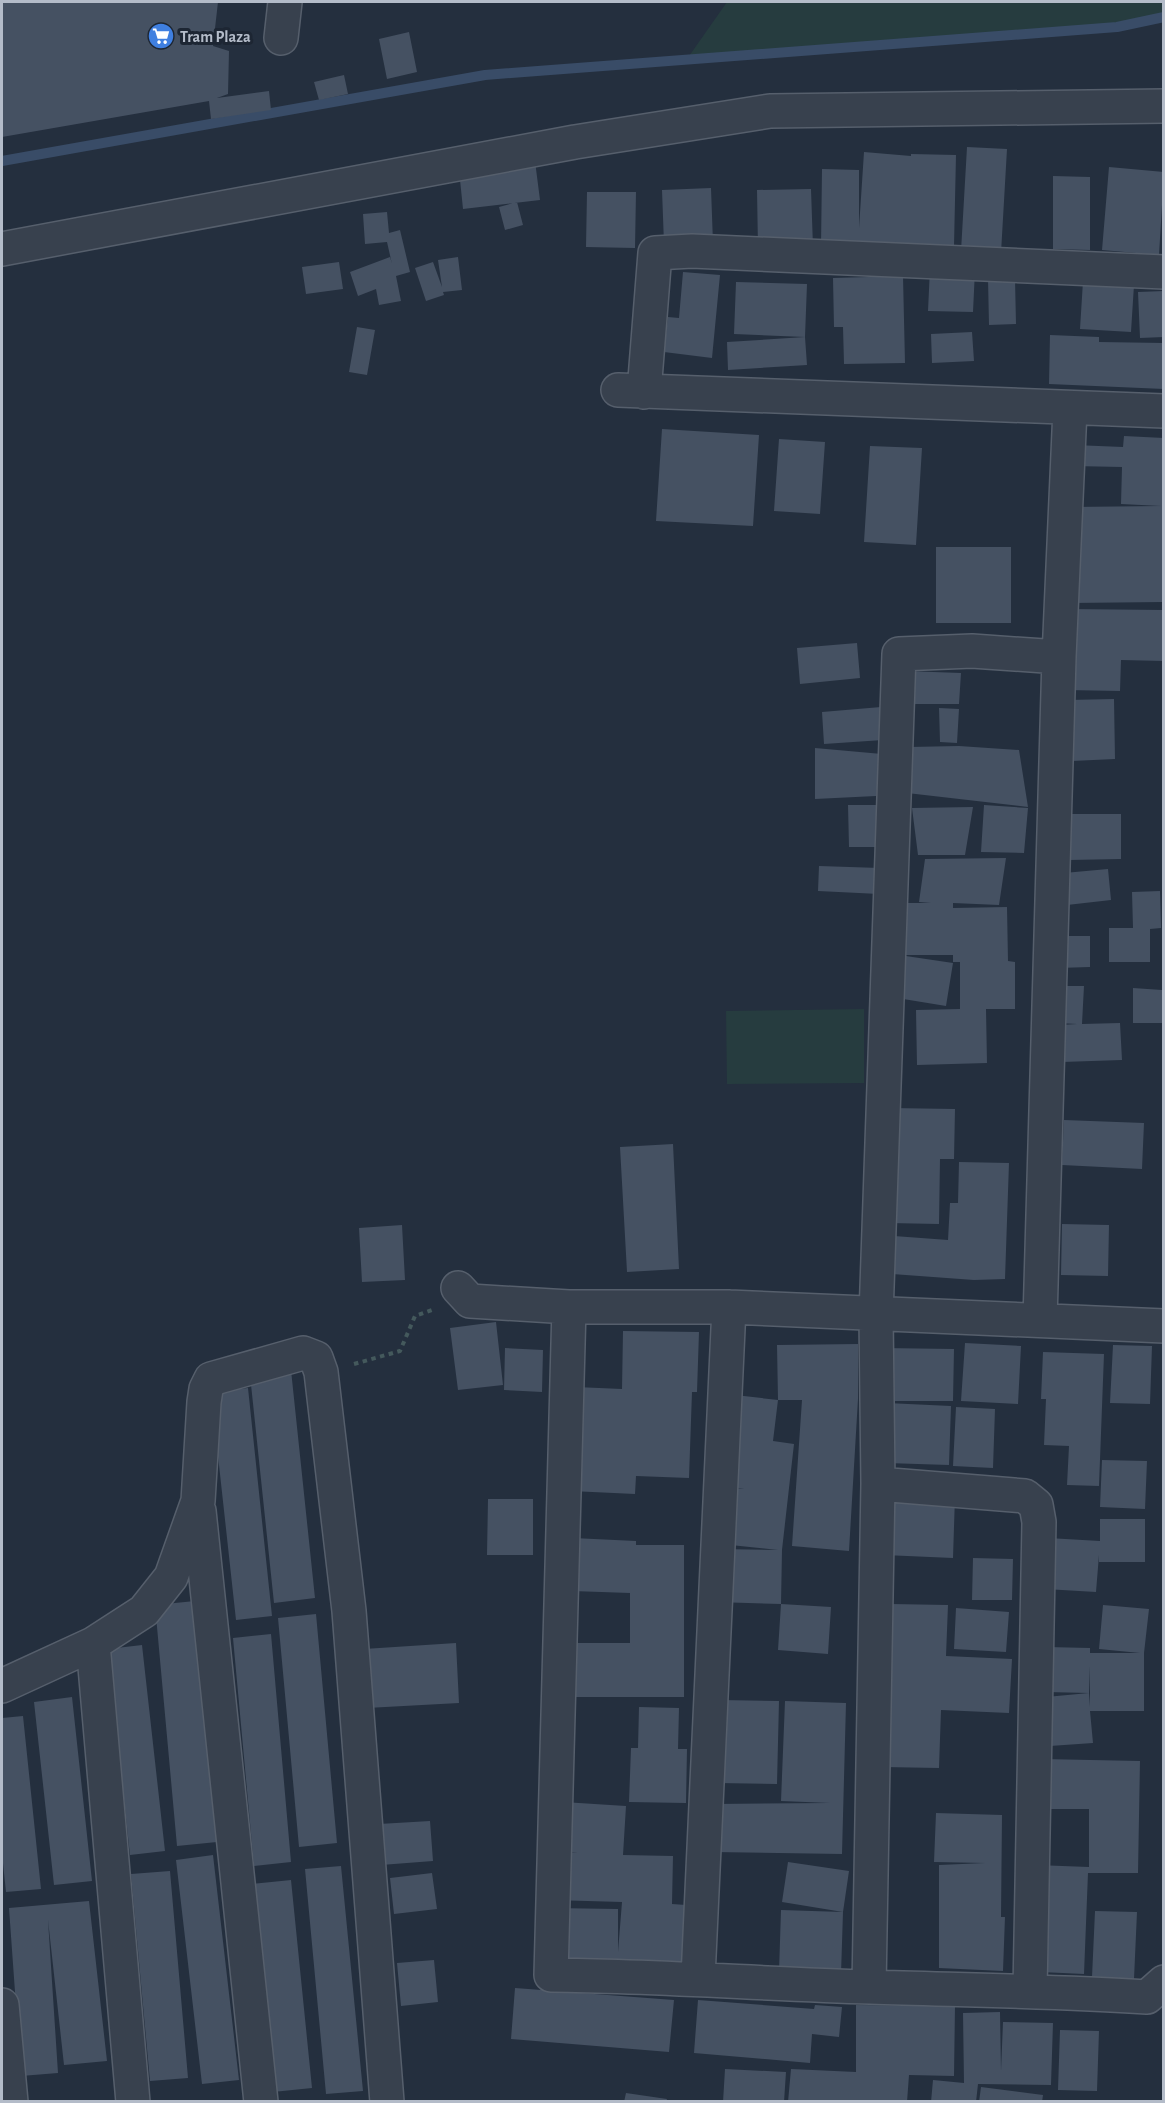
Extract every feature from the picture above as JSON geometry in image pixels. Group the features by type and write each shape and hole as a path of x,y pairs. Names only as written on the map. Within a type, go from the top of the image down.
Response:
{"street":[{"path":"281,38 285,2"},
{"path":"2,249 563,144 770,111 1164,106"},
{"path":"1164,272 692,250 655,253 631,391 1164,411"},
{"path":"1040,1320 1059,657 1070,409"},
{"path":"869,1987 878,1484 876,1316 898,654 972,651 1059,657"},
{"path":"464,1295 569,1307 729,1307 876,1316 1164,1326"},
{"path":"569,1307 551,1976 698,1978 869,1987 1030,1990 1147,1997 1164,1982"},
{"path":"698,1978 729,1307"},
{"path":"261,2102 198,1500 204,1402 206,1389 211,1379 303,1353 316,1359 321,1371 349,1611 387,2102"},
{"path":"878,1484 1025,1496 1036,1505 1039,1522 1030,1990"},
{"path":"2,1686 93,1644 144,1611 171,1577 198,1500"},
{"path":"93,1644 133,2102"},
{"path":"2,2005 11,2102"}],"path":[{"path":"321,1371 400,1351 414,1316 447,1305 464,1295"}],"green space":[{"path":"727,2 1163,2 1164,17 1117,27 687,59"},
{"path":"864,1009 864,1083 727,1084 726,1011"}],"building":[{"name":"Tram Plaza","path":"2,2 218,2 213,46 229,51 228,94 217,98 269,91 271,110 211,119 209,101 2,137"},
{"path":"409,32 417,72 387,79 379,39"},
{"path":"344,75 348,94 319,100 314,82"},
{"path":"967,147 1007,149 1001,253 961,251"},
{"path":"864,152 911,156 911,154 956,155 954,246 858,242 858,247 821,246 822,169 859,170 859,228"},
{"path":"535,161 540,200 463,209 459,170"},
{"path":"1109,167 1164,172 1159,255 1102,250"},
{"path":"1053,176 1090,177 1090,250 1053,249"},
{"path":"711,188 713,243 664,244 662,190"},
{"path":"811,189 813,247 758,249 757,190"},
{"path":"587,192 636,192 635,248 586,247"},
{"path":"517,202 523,225 505,230 499,207"},
{"path":"387,212 389,233 400,230 410,272 396,276 401,301 379,305 376,289 358,296 350,272 390,257 392,264 387,242 365,244 363,214"},
{"path":"458,257 462,290 443,292 444,295 426,301 415,268 433,262 442,287 438,260"},
{"path":"339,262 343,289 306,294 302,267"},
{"path":"930,268 975,270 973,312 928,311"},
{"path":"683,272 720,275 712,358 664,352 668,317 679,318"},
{"path":"903,276 905,363 844,364 843,327 834,327 833,278"},
{"path":"988,279 1015,279 1016,324 989,325"},
{"path":"1083,281 1134,285 1131,332 1080,329"},
{"path":"736,282 807,284 805,337 734,334"},
{"path":"1164,291 1164,337 1140,338 1138,292"},
{"path":"357,327 375,330 367,375 349,372"},
{"path":"972,332 974,361 932,363 931,334"},
{"path":"1050,335 1099,337 1099,342 1164,343 1164,389 1049,384"},
{"path":"805,337 807,365 728,370 727,342"},
{"path":"662,429 759,435 753,526 656,521"},
{"path":"1124,436 1164,438 1164,602 1070,603 1070,507 1161,506 1121,504 1122,467 1073,466 1074,445 1123,447"},
{"path":"779,439 825,442 820,514 774,511"},
{"path":"870,446 922,448 916,545 864,542"},
{"path":"936,547 1011,547 1011,623 936,623"},
{"path":"1067,609 1164,610 1164,661 1121,660 1120,691 1066,690"},
{"path":"857,643 860,678 800,684 797,648"},
{"path":"906,671 961,673 959,704 904,704"},
{"path":"1114,699 1115,759 1072,761 1068,700"},
{"path":"881,707 883,740 824,744 822,712"},
{"path":"939,708 959,709 957,743 940,742"},
{"path":"959,746 1019,750 1028,807 907,793 909,747"},
{"path":"815,748 882,754 876,796 815,799"},
{"path":"848,805 883,805 879,847 849,847"},
{"path":"984,805 1028,808 1024,853 981,852"},
{"path":"973,807 965,855 918,855 912,808"},
{"path":"1068,814 1121,814 1121,859 1069,860"},
{"path":"1006,858 999,905 953,903 953,908 1007,907 1008,961 1015,962 1015,1009 986,1009 987,1063 917,1065 916,1010 960,1009 960,962 953,962 953,955 899,955 953,963 946,1006 891,997 898,903 931,903 919,902 925,859"},
{"path":"819,866 880,868 879,894 818,891"},
{"path":"1108,869 1111,900 1067,905 1064,873"},
{"path":"1160,891 1161,928 1150,929 1150,962 1109,962 1109,928 1133,928 1132,892"},
{"path":"1057,936 1090,936 1090,967 1058,968"},
{"path":"1059,986 1084,986 1082,1024 1120,1023 1122,1060 1062,1062 1061,1025 1077,1024 1058,1023"},
{"path":"1133,988 1162,990 1162,1023 1133,1023"},
{"path":"890,1108 955,1109 954,1159 940,1159 939,1224 888,1223"},
{"path":"1064,1120 1144,1123 1142,1169 1062,1165"},
{"path":"673,1144 679,1269 627,1272 620,1147"},
{"path":"959,1162 1009,1163 1005,1279 974,1280 892,1274 894,1236 948,1240 950,1203 958,1203"},
{"path":"1062,1224 1109,1225 1108,1276 1061,1275"},
{"path":"402,1225 405,1280 362,1282 359,1228"},
{"path":"496,1322 503,1385 458,1390 450,1328"},
{"path":"623,1331 699,1332 697,1392 692,1392 689,1478 636,1476 635,1494 571,1491 576,1387 622,1389"},
{"path":"965,1343 1021,1346 1018,1404 961,1401"},
{"path":"858,1344 858,1399 849,1551 792,1546 802,1400 778,1400 777,1345"},
{"path":"1113,1345 1152,1346 1150,1404 1110,1403"},
{"path":"505,1348 543,1350 542,1392 504,1390"},
{"path":"882,1348 954,1349 953,1401 882,1401"},
{"path":"1043,1352 1104,1354 1099,1486 1067,1485 1069,1446 1044,1445 1046,1399 1041,1399"},
{"path":"291,1370 315,1598 274,1603 250,1375"},
{"path":"248,1388 272,1616 236,1620 211,1392"},
{"path":"735,1395 778,1400 773,1441 794,1444 782,1550 781,1604 715,1602 718,1549 778,1550 721,1544 727,1488 744,1489 727,1487"},
{"path":"887,1403 951,1406 949,1465 886,1463"},
{"path":"956,1407 995,1409 993,1468 953,1466"},
{"path":"1102,1460 1147,1461 1145,1509 1100,1507"},
{"path":"886,1493 955,1496 953,1558 884,1555"},
{"path":"488,1499 533,1499 533,1555 487,1555"},
{"path":"1100,1519 1145,1519 1145,1562 1099,1562 1099,1555 1096,1592 1045,1589 1048,1538 1100,1541"},
{"path":"573,1538 636,1541 636,1545 684,1545 684,1697 565,1697 565,1643 630,1643 630,1593 572,1591"},
{"path":"973,1558 1013,1559 1012,1600 972,1600"},
{"path":"195,1601 217,1842 177,1846 155,1605"},
{"path":"781,1604 831,1607 828,1654 778,1650"},
{"path":"891,1604 948,1605 946,1656 1012,1659 1009,1713 941,1710 939,1768 883,1767"},
{"path":"1103,1605 1149,1609 1144,1653 1144,1711 1090,1711 1093,1743 1050,1746 1046,1697 1089,1693 1046,1692 1047,1647 1090,1648 1090,1653 1140,1653 1099,1649"},
{"path":"956,1608 1009,1612 1006,1652 954,1649"},
{"path":"316,1614 337,1843 299,1847 278,1618"},
{"path":"271,1634 291,1862 254,1866 233,1638"},
{"path":"456,1643 459,1703 367,1708 364,1649"},
{"path":"142,1645 165,1851 130,1855 108,1649"},
{"path":"72,1697 92,1881 54,1885 34,1702"},
{"path":"719,1700 779,1701 777,1784 717,1783"},
{"path":"785,1701 846,1703 842,1854 713,1852 714,1804 830,1803 781,1801"},
{"path":"639,1707 679,1708 678,1749 687,1749 686,1803 629,1802 631,1748 638,1748"},
{"path":"23,1716 41,1889 6,1892 2,1854 2,1718"},
{"path":"1042,1759 1140,1761 1138,1873 1088,1873 1084,1974 1041,1972 1036,1865 1089,1867 1089,1809 1041,1809"},
{"path":"563,1802 626,1806 623,1855 673,1856 672,1904 686,1905 682,1969 552,1961 552,1908 618,1909 618,1952 622,1902 552,1900 554,1853 578,1853 561,1852"},
{"path":"936,1813 1002,1815 1001,1917 1005,1917 1003,1971 939,1968 939,1865 985,1863 934,1862"},
{"path":"430,1821 433,1861 381,1865 379,1824"},
{"path":"213,1855 239,2080 202,2084 176,1860"},
{"path":"788,1862 849,1871 843,1912 782,1902"},
{"path":"341,1866 363,2091 326,2094 305,1869"},
{"path":"170,1871 188,2078 150,2081 131,1874"},
{"path":"432,1873 437,1909 394,1914 390,1878"},
{"path":"291,1880 312,2088 273,2092 251,1884"},
{"path":"89,1901 107,2061 64,2065 48,1920 58,2073 21,2076 9,1908"},
{"path":"781,1910 843,1912 841,1974 779,1972"},
{"path":"1095,1911 1137,1912 1134,1979 1092,1977"},
{"path":"434,1960 438,2002 401,2006 397,1963"},
{"path":"515,1988 674,2000 669,2052 511,2039"},
{"path":"698,2000 814,2009 815,2005 842,2007 839,2037 812,2034 810,2063 694,2053"},
{"path":"856,2005 955,2006 954,2076 909,2075 907,2102 788,2102 791,2069 856,2072"},
{"path":"1000,2012 1001,2071 1003,2022 1053,2023 1051,2085 978,2084 976,2102 931,2102 933,2080 964,2083 963,2013"},
{"path":"1060,2030 1099,2031 1097,2091 1058,2090"},
{"path":"725,2069 786,2072 784,2102 723,2102"},
{"path":"981,2087 1043,2095 1042,2102 979,2102"},
{"path":"626,2093 667,2099 666,2102 624,2102"}],"waterway":[{"path":"2,161 485,75 1117,27 1164,17"}],"place":[{"name":"Tram Plaza","path":"161,36"}]}
